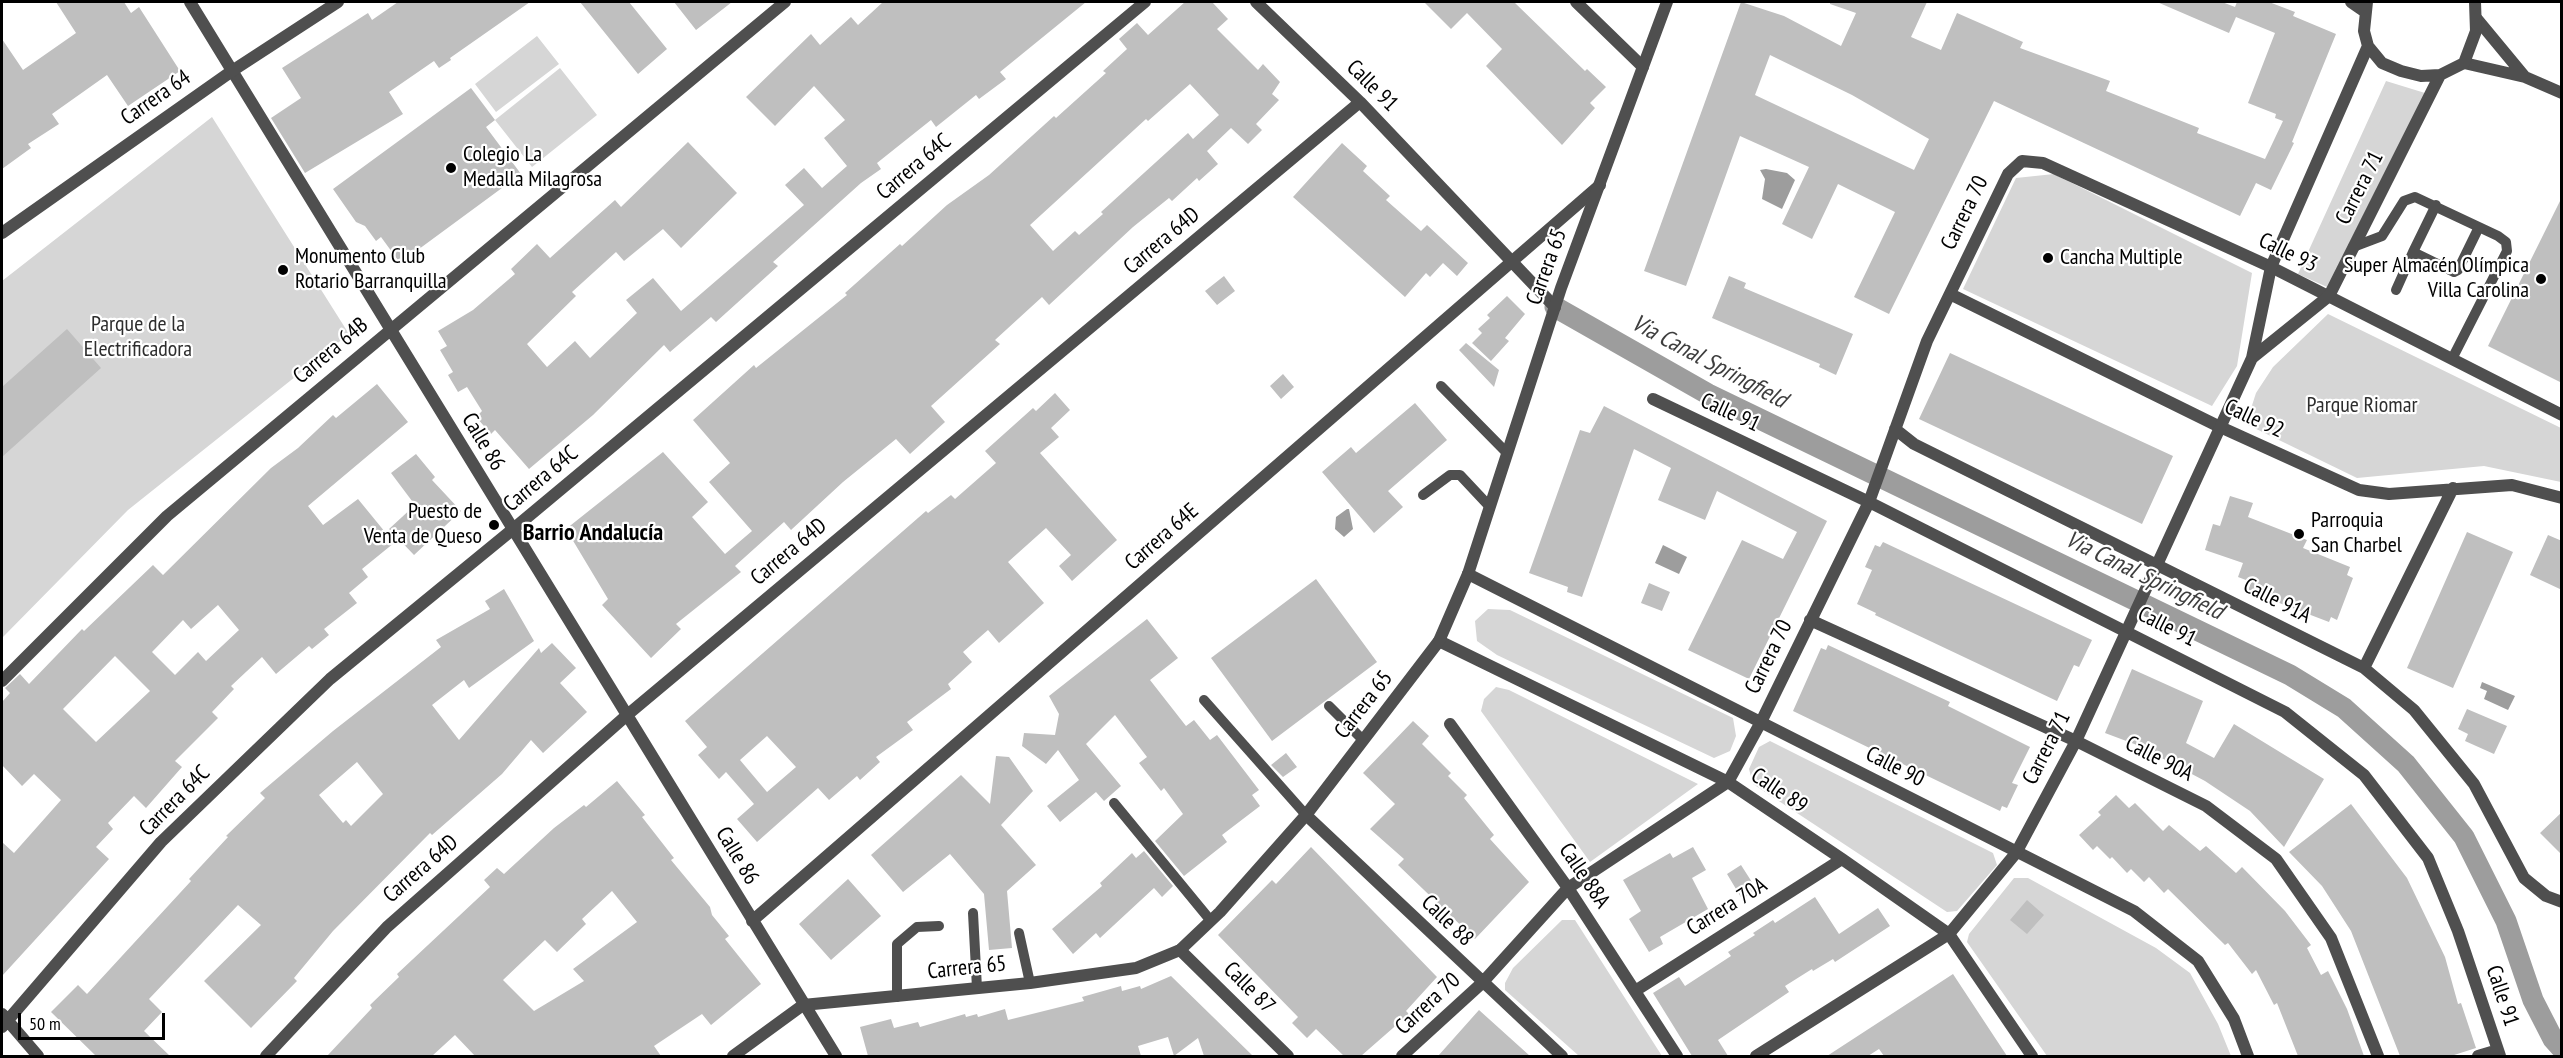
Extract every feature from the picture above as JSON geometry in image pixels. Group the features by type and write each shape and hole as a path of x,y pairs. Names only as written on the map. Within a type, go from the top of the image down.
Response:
{"street":[{"name":"Calle 86","path":"190,2 836,1056"},
{"name":"Carrera 64","path":"2,233 232,71 338,2"},
{"name":"Carrera 64B","path":"2,681 167,516 785,2"},
{"name":"Carrera 64C","path":"3,1020 161,842 321,687 1144,2"},
{"name":"Calle 91","path":"1256,2 1360,102 1555,307"},
{"path":"1576,2 1643,67"},
{"name":"Carrera 65","path":"803,1005 1030,983 1136,968 1180,950 1211,921 1306,815 1439,641 1468,574 1555,307 1667,2"},
{"path":"2351,2 2366,6 2364,31 2368,46 2382,63 2421,76 2440,75 2464,63 2525,76 2562,93"},
{"path":"2464,63 2476,32 2475,2"},
{"path":"2477,19 2525,76"},
{"name":"Carrera 71","path":"1756,1056 1949,934 2016,853 2076,741 2151,581 2218,426 2252,358 2271,267 2368,46"},
{"name":"Carrera 71","path":"2252,358 2329,296 2440,75"},
{"name":"Carrera 64D","path":"266,1056 387,927 626,716 1360,102"},
{"name":"Calle 93","path":"2022,161 2043,163 2271,267 2562,414"},
{"name":"Carrera 70","path":"1402,1056 1482,983 1568,888 1728,782 1761,722 1869,502 1927,341 2008,174 2022,161"},
{"name":"Carrera 64E","path":"752,921 1599,185"},
{"name":"Calle 92","path":"1950,294 2218,426 2359,489 2389,494 2512,485 2562,498"},
{"name":"Calle 91","path":"1653,399 1869,502 2128,630 2285,712 2364,775 2428,858 2458,931 2499,1053"},
{"name":"Calle 91A","path":"1895,429 1914,444 2364,668 2414,710 2474,784 2524,878 2546,896 2562,902"},
{"path":"2364,668 2453,488"},
{"name":"Calle 90","path":"1468,574 2134,911 2198,961 2234,1019 2248,1056"},
{"name":"Calle 90A","path":"1810,620 2076,741 2206,806 2276,859 2331,938 2378,1056"},
{"name":"Calle 89","path":"1439,641 1728,782 1842,859 1949,934 2032,1056"},
{"name":"Calle 88A","path":"1450,724 1568,888 1677,1056"},
{"name":"Calle 88","path":"1306,815 1562,1056"},
{"name":"Carrera 70A","path":"1635,991 1842,859"},
{"name":"Calle 87","path":"1180,950 1288,1056"},
{"path":"733,1056 803,1005"},
{"path":"3,1020 38,1056"},
{"path":"2478,1056 2499,1053"}],"lane":[{"path":"2353,248 2382,236 2404,201 2415,196 2479,226 2506,242 2507,251 2452,359"},
{"path":"2396,290 2436,205"},
{"path":"2413,252 2454,272 2458,270 2479,226"},
{"path":"1441,386 1507,453"},
{"path":"1423,495 1450,475 1460,475 1490,507"},
{"path":"1204,700 1306,815"},
{"path":"1329,706 1363,740"},
{"path":"1114,803 1211,921"},
{"path":"973,913 977,988"},
{"path":"897,997 897,944 917,927 939,926"},
{"path":"1019,933 1030,983"}],"green space":[{"path":"537,36 559,64 496,112 475,84"},
{"path":"560,68 597,115 532,167 495,120"},
{"path":"2386,81 2425,93 2327,287 2298,274"},
{"name":"Parque de la Electrificadora","path":"212,117 349,334 128,510 2,638 2,281"},
{"path":"2054,174 2252,273 2237,366 2212,406 1963,289 2016,178"},
{"name":"Parque Riomar","path":"2328,314 2561,428 2561,482 2484,466 2357,478 2246,424 2256,393 2273,367"},
{"path":"1488,609 1510,610 1733,718 1736,736 1730,751 1714,758 1497,655 1477,641 1475,621"},
{"path":"1496,687 1509,690 1698,784 1590,862 1481,711 1484,699"},
{"path":"1770,741 1993,853 1997,865 1957,911 1947,912 1753,784 1749,769 1759,747"},
{"path":"2014,878 2028,878 2156,948 2190,973 2218,1024 2231,1056 2047,1056 1967,942 1969,934"},
{"path":"1562,920 1575,920 1662,1056 1579,1056 1505,990 1505,983 1513,968"}],"shaded area":[{"path":"1760,170 1787,173 1795,180 1782,209 1762,199 1765,179"},
{"path":"1349,509 1353,529 1344,537 1335,529 1336,517"},
{"path":"1663,545 1687,557 1679,574 1655,563"},
{"path":"2482,682 2515,696 2508,710 2484,699 2487,691 2480,688"}],"building":[{"path":"56,2 124,2 131,13 139,7 180,71 128,106 107,75 52,114 59,124 28,144 31,148 2,169 2,39 23,70 76,33"},
{"path":"398,2 530,2 439,68 434,61 389,92 403,114 305,173 271,118 301,98 282,68 368,13 372,20"},
{"path":"580,2 629,2 667,49 638,74"},
{"path":"674,2 732,2 696,30"},
{"path":"883,2 1086,2 1000,72 1006,79 979,99 976,95 936,127 931,120 877,163 881,169 861,183 773,262 778,266 716,322 711,317 670,352 664,345 593,415 529,469 495,430 491,434 476,417 482,411 467,387 458,392 448,375 453,372 440,350 447,346 438,331 473,310 515,274 511,269 537,244 550,258 615,200 621,207 688,142 737,193 681,248 663,229 624,261 616,252 572,292 576,296 527,344 547,367 575,341 590,358 637,313 626,300 653,278 681,311 804,205 785,185 804,168 822,188 847,166 824,138 845,120 814,86 775,126 746,97 811,34 820,45 851,17 858,25"},
{"path":"1185,2 1212,2 1228,19 1217,29 1258,70 1263,64 1280,82 1272,94 1279,100 1256,124 1262,130 1248,144 1231,128 1207,151 1218,164 1199,181 1197,178 1172,201 1169,198 1133,227 1049,305 1042,297 995,340 1000,344 931,406 945,422 910,454 896,439 843,482 791,530 784,522 735,566 741,572 676,624 681,629 651,658 602,605 608,599 566,529 663,452 708,502 692,517 725,554 752,531 709,482 730,463 693,420 754,365 756,368 847,295 845,293 900,244 902,246 947,205 989,175 1054,116 1056,118 1106,73 1103,71 1127,49 1119,39 1137,23 1148,35","holes":["1190,84 1219,115 1193,139 1188,133 1079,235 1075,231 1053,251 1030,225 1146,119 1148,121"]},
{"path":"1424,2 1514,2 1585,71 1587,69 1606,87 1590,103 1595,108 1562,145 1486,66 1502,49 1467,13 1451,29"},
{"path":"1741,2 1784,16 1841,46 1856,13 1830,4 1830,2 1927,2 1911,37 1941,50 1957,13 2023,42 2020,48 2110,81 2106,91 2199,128 2197,133 2265,159 2283,121 2275,118 2276,114 2248,103 2275,33 2236,17 2229,33 2157,2 2222,2 2235,7 2237,2 2269,2 2295,12 2293,16 2336,34 2292,142 2294,143 2271,190 2256,183 2240,216 1994,101 1889,314 1854,297 1895,212 1838,184 1812,239 1782,224 1809,167 1740,136 1686,286 1644,271","holes":["1770,55 1852,95 1929,139 1914,170 1755,95"]},
{"path":"471,88 495,120 486,127 521,174 400,263 381,237 376,241 365,226 356,222 333,189"},
{"path":"1342,143 1367,166 1363,171 1390,196 1386,200 1421,231 1427,225 1468,263 1457,276 1443,263 1430,277 1426,273 1405,297 1293,197"},
{"name":"Super Almacén Olímpica Villa Carolina","path":"2562,197 2562,383 2488,346"},
{"path":"1224,276 1235,291 1217,305 1205,291"},
{"path":"1729,276 1746,283 1744,288 1853,334 1836,375 1819,367 1820,364 1712,318"},
{"path":"1507,296 1525,314 1505,338 1509,341 1491,361 1472,343 1482,333 1478,329 1490,318 1487,315"},
{"path":"67,329 101,368 2,457 2,387"},
{"path":"1466,343 1499,370 1494,387 1459,350"},
{"path":"1950,353 2173,456 2142,524 1919,419"},
{"path":"1283,374 1294,387 1281,399 1270,386"},
{"path":"377,384 408,422 308,506 323,525 358,499 394,543 362,569 368,577 349,593 357,603 324,629 329,635 312,649 309,646 276,674 262,657 231,686 234,689 212,712 218,718 175,761 182,767 146,808 134,796 108,823 113,829 96,847 109,859 2,976 2,842 14,853 61,800 34,774 22,786 2,765 2,702 10,693 5,688 20,674 29,684 82,629 84,631 153,565 163,575 271,468 298,448 333,415 336,418","holes":["218,605 239,630 206,661 198,652 175,675 152,652 183,620 191,629","115,656 150,691 96,742 63,709"]},
{"path":"1055,393 1070,410 1051,428 1059,437 1040,453 1117,540 1072,581 1059,566 1071,555 1046,528 1008,562 1044,603 999,643 988,630 963,652 972,662 948,684 951,689 907,722 913,730 876,757 880,762 860,780 857,776 829,800 818,788 757,842 737,819 754,804 726,772 719,779 698,755 707,747 685,721 926,511 928,513 951,495 955,499 996,463 985,451 1033,408 1036,411","holes":["767,736 796,767 767,792 740,760"]},
{"path":"1415,403 1447,440 1388,491 1403,507 1374,533 1322,472 1351,447 1356,453"},
{"path":"1604,406 1827,521 1749,679 1688,650 1742,540 1783,559 1797,532 1717,491 1705,520 1658,500 1671,468 1634,449 1582,597 1567,592 1568,587 1529,573 1580,430 1590,433"},
{"path":"416,454 435,477 432,480 461,511 414,555 389,529 415,505 391,473"},
{"path":"2230,496 2253,503 2248,517 2307,540 2303,548 2350,567 2347,575 2353,578 2337,620 2331,617 2329,622 2248,591 2251,582 2238,577 2243,563 2205,550 2213,524 2220,526"},
{"path":"2467,532 2513,552 2453,688 2407,668"},
{"path":"2548,535 2562,541 2562,590 2530,575"},
{"path":"1883,542 2092,640 2079,667 2074,665 2057,701 1875,615 1876,613 1857,604 1872,570 1865,567 1875,545 1880,547"},
{"path":"1316,579 1377,662 1272,741 1211,658"},
{"path":"1649,583 1670,592 1662,611 1641,603"},
{"path":"504,589 534,641 469,688 464,680 432,705 459,740 539,648 541,653 552,643 576,668 560,683 587,712 543,753 531,740 502,774 432,835 430,833 333,931 294,978 297,981 251,1028 204,981 261,925 238,905 149,999 162,1012 144,1031 170,1056 96,1056 51,1012 78,985 87,994 191,881 189,879 228,837 226,836 265,798 260,793 333,731 441,647 436,640 490,609 485,601","holes":["357,762 383,794 351,826 346,820 343,823 319,795"]},
{"path":"1147,619 1178,658 1150,680 1186,726 1194,720 1210,740 1217,735 1259,790 1252,795 1260,806 1222,835 1227,842 1184,876 1155,841 1183,814 1164,788 1161,791 1139,763 1147,757 1115,715 1086,744 1121,786 1104,801 1096,792 1060,822 1047,806 1079,780 1058,750 1046,764 1022,746 1024,733 1055,735 1059,714 1049,696"},
{"path":"1828,645 1950,702 1948,706 2030,747 2012,783 2018,785 2007,808 2002,806 2000,811 1793,711 1821,648 1826,650"},
{"path":"2132,669 2203,701 2186,743 2214,758 2234,724 2324,779 2284,847 2250,811 2205,781 2137,745 2105,733"},
{"path":"2467,709 2507,726 2494,754 2465,741 2468,734 2458,729"},
{"path":"1413,721 1429,736 1422,744 1451,773 1448,776 1467,795 1464,798 1494,835 1490,839 1529,882 1475,939 1398,865 1404,859 1370,829 1395,804 1363,773"},
{"path":"1286,753 1297,767 1283,777 1271,765"},
{"path":"996,756 1009,757 1033,791 1001,825 1036,865 1007,891 1012,948 989,950 984,894 950,854 903,892 871,855 961,775 990,804"},
{"path":"617,781 645,815 642,817 674,858 671,860 710,907 712,915 729,936 725,939 761,984 711,1025 702,1014 654,1046 661,1056 475,1056 455,1035 432,1056 327,1056 372,1008 370,1005 399,977 397,974 490,887 484,880 497,868 504,874 554,828 584,805 586,807","holes":["612,891 637,922 573,969 584,981 534,1011 503,980 545,940 557,952 586,924 582,919"]},
{"path":"2116,795 2129,808 2135,803 2163,831 2169,825 2200,851 2206,846 2236,873 2242,867 2285,911 2311,945 2307,948 2321,975 2328,971 2347,1009 2364,1056 2298,1056 2277,1003 2274,1005 2256,970 2252,974 2228,943 2225,945 2168,889 2164,893 2149,877 2144,882 2131,869 2127,873 2112,857 2110,859 2097,846 2093,850 2079,835 2101,815 2098,812"},
{"path":"2351,804 2407,878 2445,957 2458,1004 2461,1003 2476,1048 2451,1056 2400,1056 2351,931 2322,886 2289,852"},
{"path":"2562,812 2562,855 2540,833"},
{"path":"1311,847 1437,977 1406,1011 1409,1014 1361,1056 1344,1056 1316,1029 1307,1038 1292,1023 1298,1017 1218,935 1272,880 1276,884"},
{"path":"1693,847 1706,870 1692,878 1708,909 1660,937 1663,944 1649,952 1629,919 1641,911 1623,880 1670,853 1673,858"},
{"path":"1144,851 1173,886 1162,897 1154,888 1100,938 1096,933 1073,954 1052,929 1102,886 1100,883 1132,853 1136,858"},
{"path":"1741,865 1757,890 1742,899 1727,874"},
{"path":"848,879 881,916 831,960 799,924"},
{"path":"1815,897 1839,934 1878,908 1890,926 1835,962 1833,959 1813,971 1812,969 1785,986 1789,992 1718,1040 1728,1056 1692,1056 1653,993 1679,977 1685,986 1731,956 1728,952 1755,935 1753,933 1773,920 1775,923"},
{"path":"2027,900 2044,915 2027,934 2010,920"},
{"path":"1953,974 2007,1056 1884,1056 1879,1049 1868,1056 1827,1056"},
{"path":"1171,976 1253,1056 1204,1056 1198,1038 1174,1056 1168,1037 1138,1046 1141,1056 868,1056 860,1027 891,1019 894,1028 918,1022 920,1027 965,1014 966,1017 977,1014 978,1017 1005,1009 1008,1020 1084,1001 1082,997 1121,986 1122,991 1140,986 1141,989"},
{"path":"1479,1010 1530,1056 1438,1056"}],"waterway":[{"name":"Via Canal Springfield","path":"1555,307 1708,394 2290,675 2344,708 2406,764 2464,837 2506,921 2533,1000 2553,1039 2562,1049"}],"place":[{"name":"Colegio La Medalla Milagrosa","path":"451,168"},
{"name":"Cancha Multiple","path":"2048,258"},
{"name":"Monumento Club Rotario Barranquilla","path":"283,270"},
{"name":"Super Almacén Olímpica Villa Carolina","path":"2541,279"},
{"name":"Puesto de Venta de Queso","path":"494,525"},
{"name":"Parroquia San Charbel","path":"2299,534"}],"district":[{"name":"Barrio Andalucía","path":"593,533"}]}
